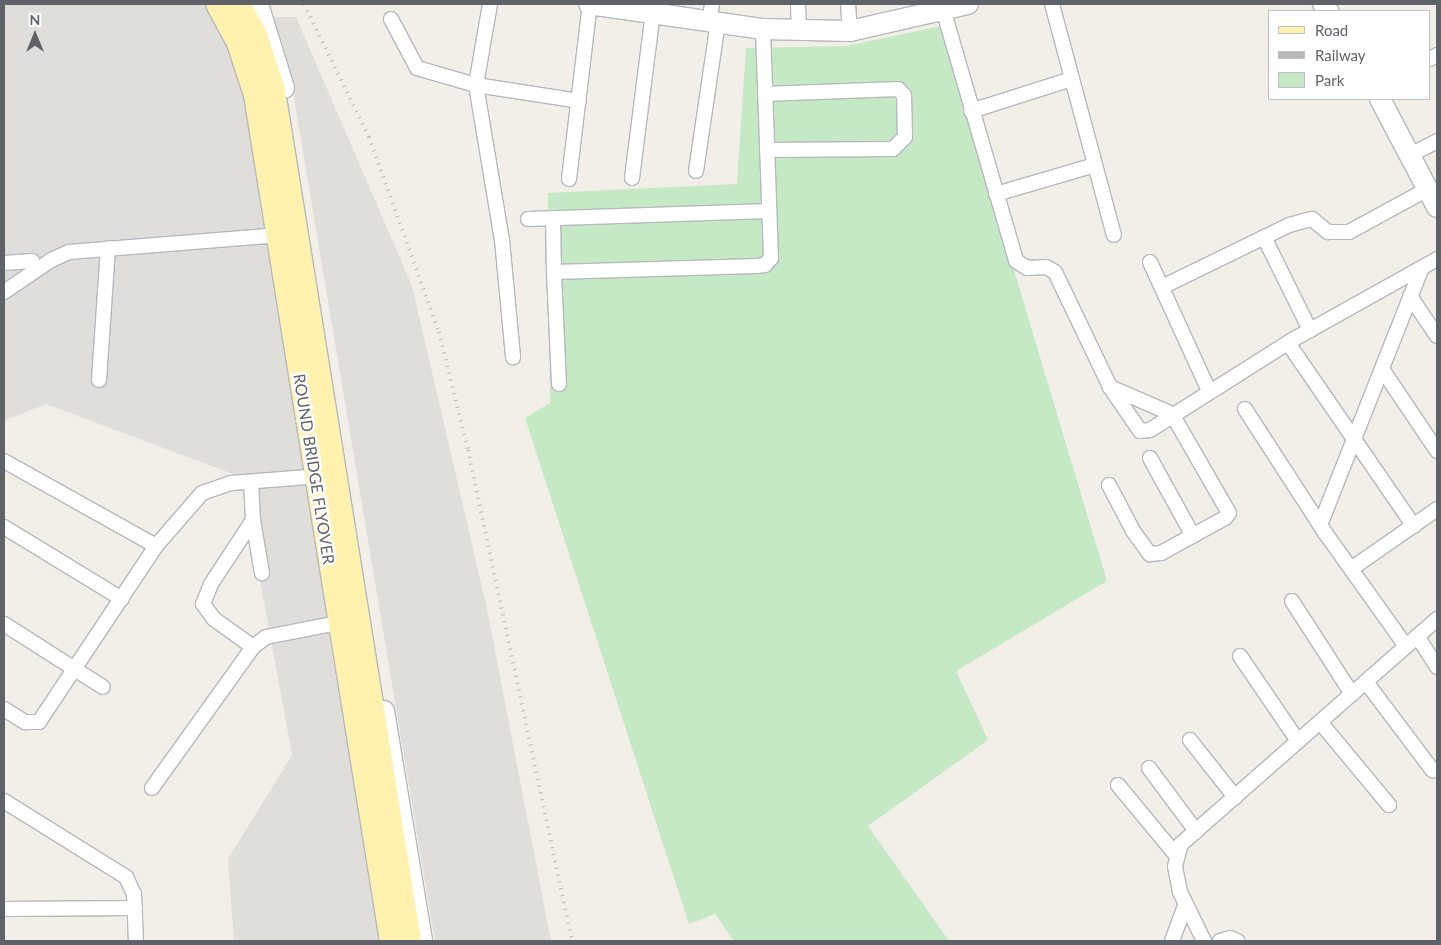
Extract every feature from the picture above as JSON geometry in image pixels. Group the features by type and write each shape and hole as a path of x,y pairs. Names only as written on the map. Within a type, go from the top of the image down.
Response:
{"main road":[{"name":"ROUND BRIDGE FLYOVER","path":"217,4 238,43 255,95 391,941"},
{"name":"ROUND BRIDGE FLYOVER","path":"239,4 256,35 274,91 410,941"}],"street":[{"path":"210,4 230,41 247,94 383,941"},
{"path":"258,4 283,86 326,373 422,941"},
{"path":"490,4 476,85 502,240 513,356"},
{"path":"569,179 590,4 634,6 654,11 713,15 763,29 850,31 968,4"},
{"path":"798,4 799,30"},
{"path":"848,4 850,31"},
{"path":"1052,4 1114,235"},
{"path":"943,10 1016,261 1027,268 1046,267 1055,272 1110,387 1140,431 1150,430 1172,414 1288,343 1437,259"},
{"path":"632,178 654,11"},
{"path":"696,171 713,15"},
{"path":"391,19 417,68 476,85 579,101"},
{"path":"554,272 765,265 771,258 763,29"},
{"path":"971,111 1072,79"},
{"path":"765,94 898,89 904,95 905,137 893,149 767,150"},
{"path":"1381,100 1412,154 1437,207"},
{"path":"1412,154 1437,141"},
{"path":"996,194 1095,165"},
{"path":"1162,288 1264,237 1312,218 1328,232 1349,232 1428,189"},
{"path":"528,219 553,220 769,211"},
{"path":"553,220 559,384"},
{"path":"4,292 34,271 70,252 270,236"},
{"path":"1264,237 1310,330"},
{"path":"99,380 108,248"},
{"path":"4,263 32,261 34,271"},
{"path":"1150,262 1210,391"},
{"path":"1320,525 1355,441 1420,270"},
{"path":"1410,296 1437,336"},
{"path":"1288,343 1414,526"},
{"path":"1382,368 1437,452"},
{"path":"1109,485 1133,531 1150,554 1162,553 1193,536 1225,518 1229,510 1172,414 1110,387"},
{"path":"1244,409 1320,525 1406,646"},
{"path":"1150,458 1193,536"},
{"path":"4,460 156,546"},
{"path":"4,709 25,722 39,722 156,546 202,493 218,486 308,477"},
{"path":"251,483 253,520 262,573"},
{"path":"1351,570 1437,509"},
{"path":"253,520 211,584 203,604 214,619 253,647"},
{"path":"4,527 122,599"},
{"path":"1292,601 1352,694"},
{"path":"1204,941 1186,903 1176,875 1176,855 1181,844 1437,619"},
{"path":"4,624 104,687"},
{"path":"152,788 253,647 266,637 332,624"},
{"path":"1418,636 1437,667"},
{"path":"1240,656 1298,741"},
{"path":"1366,682 1433,771"},
{"path":"1320,722 1389,805"},
{"path":"1190,740 1235,797"},
{"path":"1149,768 1196,831"},
{"path":"1118,785 1176,855"},
{"path":"4,801 126,877 132,887 136,941"},
{"path":"1172,941 1186,903"},
{"path":"4,909 135,908"},
{"path":"1220,941 1230,938 1237,941"}],"shaded area":[{"path":"4,4 215,4 235,37 381,941 234,941 228,859 292,755 241,477 46,404 4,421"},
{"path":"273,17 296,17 412,286 487,609 551,941 435,941 288,62"}],"green space":[{"path":"941,26 1107,581 956,671 988,740 868,826 949,941 734,941 715,914 689,924 525,418 550,403 548,193 737,184 746,48 847,46"}],"railway":[{"path":"304,4 369,137 439,332 468,450 572,941"}]}
